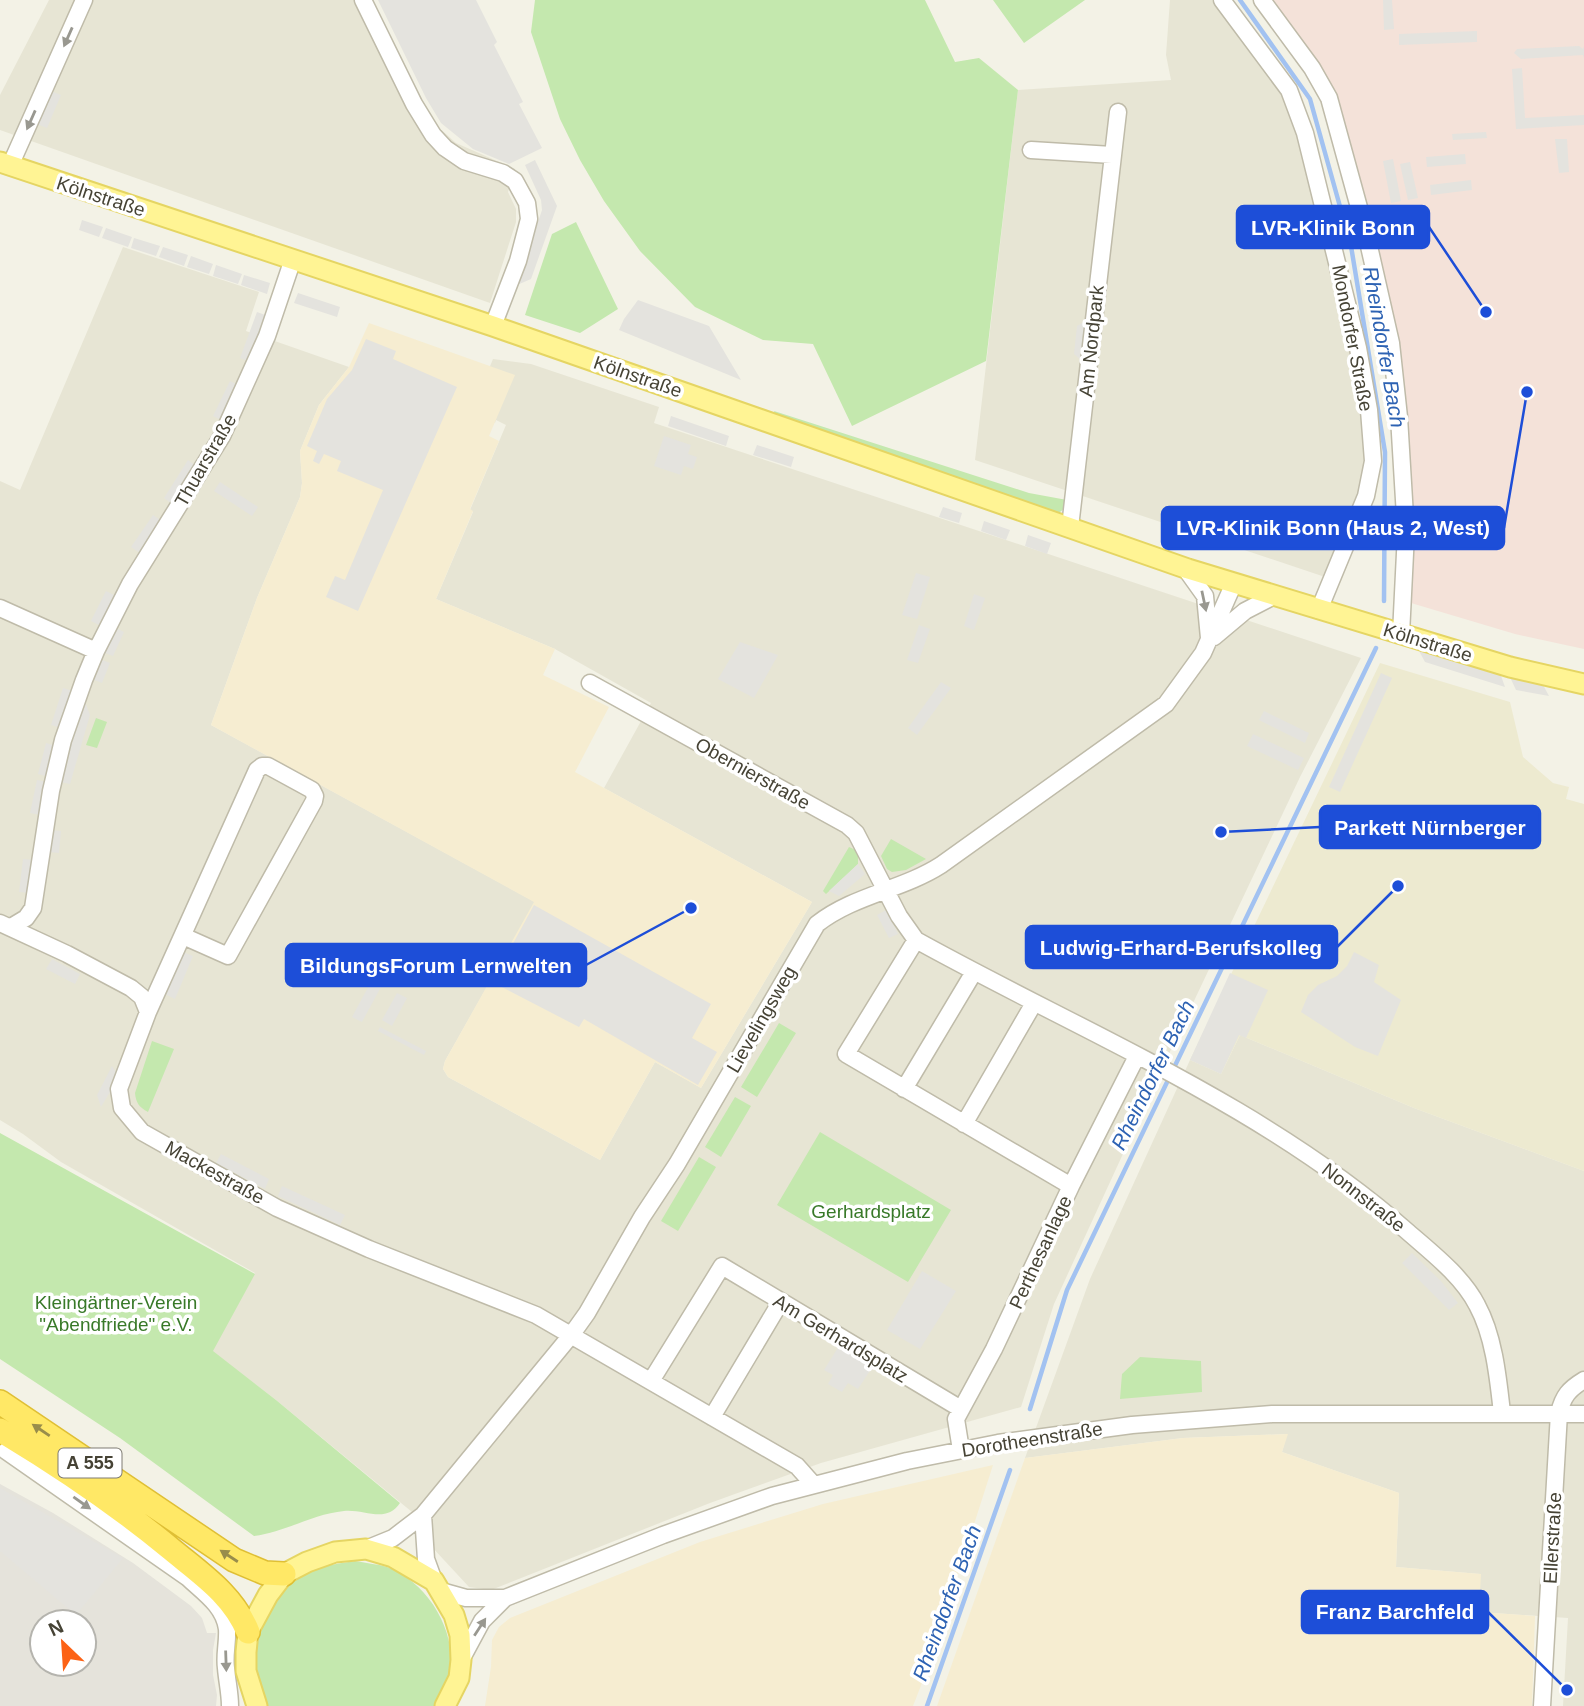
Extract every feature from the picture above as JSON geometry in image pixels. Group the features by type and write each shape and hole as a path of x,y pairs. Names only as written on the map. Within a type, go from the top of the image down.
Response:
{"highway":[{"name":"A 555","path":"0,1402 234,1560 265,1573 284,1574"},
{"name":"A 555","path":"2,1443 70,1475 122,1509 214,1584 237,1610 248,1632"}],"main road":[{"name":"Kölnstraße","path":"5,164 493,326 1185,568 1510,667 1584,684"},
{"path":"251,1702 246,1671 248,1632 268,1595 284,1574 307,1562 335,1552 366,1549 393,1557 438,1586 454,1615 460,1635 463,1706"},
{"path":"445,1706 460,1669"}],"street":[{"path":"5,164 84,0"},
{"path":"363,0 414,104 433,135 445,148 464,161 503,173 515,181 527,203 528,219 518,261 493,326"},
{"name":"Mondorfer Straße","path":"1222,0 1289,90 1305,133 1358,348 1369,410 1373,461 1366,496 1320,610"},
{"path":"1262,0 1312,68 1329,98 1366,233 1391,343 1399,417 1405,521 1401,634"},
{"name":"Am Nordpark","path":"1070,527 1118,112"},
{"path":"1031,150 1112,155"},
{"name":"Thuarstraße","path":"6,925 26,918 33,908 51,791 63,740 96,651 131,584 222,436 267,336 293,259"},
{"path":"1185,568 1205,596 1209,641"},
{"name":"Lievelingsweg","path":"366,1549 393,1538 423,1515 572,1334 677,1164 817,924 847,904 924,876 1166,704 1193,669 1209,641 1234,583"},
{"path":"1209,641 1245,611 1274,596"},
{"path":"0,608 96,651"},
{"name":"Obernierstraße","path":"590,683 847,825 856,833 907,930 916,940"},
{"name":"Mackestraße","path":"183,936 228,956 314,801 312,790 268,766 257,770 148,1012 119,1089 122,1108 142,1132 277,1208 369,1249 536,1315 572,1334 797,1466 813,1484"},
{"path":"6,925 131,988 142,997 148,1012"},
{"path":"916,940 846,1054 1071,1186"},
{"name":"Nonnstraße","path":"916,940 1187,1083 1307,1153 1379,1206 1449,1269 1468,1290 1485,1321 1497,1373 1502,1413"},
{"path":"904,1089 974,972"},
{"path":"964,1124 1034,1003"},
{"name":"Perthesanlage","path":"961,1450 956,1419 994,1349 1071,1186 1137,1056"},
{"name":"Am Gerhardsplatz","path":"652,1381 722,1266 961,1409"},
{"path":"712,1417 780,1303"},
{"name":"Ellerstraße","path":"1542,1706 1559,1413 1567,1392 1584,1380"},
{"name":"Dorotheenstraße","path":"438,1586 466,1598 505,1598 663,1535 747,1504 813,1484 961,1450 1090,1430 1226,1416 1325,1413 1584,1414"},
{"path":"2,1443 188,1578 215,1602 227,1630 226,1668 230,1706"},
{"path":"423,1515 426,1559 438,1586"},
{"name":"Dorotheenstraße","path":"460,1669 482,1621 505,1598"}],"shaded area":[{"path":"49,0 372,0 425,109 437,126 456,143 515,169 508,192 516,209 516,222 490,303 0,130 0,95"},
{"path":"378,0 476,0 497,42 494,45 523,102 519,104 542,148 509,164 473,149 441,123"},
{"path":"1170,0 1212,0 1285,93 1305,149 1363,403 1368,477 1328,578 975,460 1018,90 1171,80 1166,55"},
{"path":"1268,0 1584,0 1584,649 1515,634 1411,603 1411,494 1403,393 1333,101"},
{"path":"1383,0 1392,0 1394,29 1384,30"},
{"path":"1477,31 1477,42 1399,45 1399,34"},
{"path":"1579,46 1583,49 1584,46 1584,58 1583,55 1521,59 1514,53 1517,49"},
{"path":"1522,68 1525,118 1584,115 1584,125 1516,129 1512,69"},
{"path":"51,91 61,95 47,128 37,124"},
{"path":"1486,132 1487,138 1453,140 1452,134"},
{"path":"1555,139 1567,139 1569,172 1559,173"},
{"path":"1465,154 1466,164 1427,167 1426,157"},
{"path":"1393,159 1401,201 1391,203 1383,161"},
{"path":"535,160 557,206 531,279 517,285 542,210 541,200 525,165"},
{"path":"1410,162 1418,198 1408,200 1400,164"},
{"path":"1471,180 1472,190 1431,195 1430,185"},
{"path":"82,220 103,227 99,237 79,230"},
{"path":"106,228 132,237 128,247 102,238"},
{"path":"134,238 160,246 156,256 131,248"},
{"path":"123,247 259,292 246,331 349,367 319,405 300,451 300,497 257,598 211,725 535,902 445,1061 443,1069 448,1077 600,1160 655,1062 701,1088 812,902 604,788 651,703 555,649 436,599 506,425 496,420 495,423 472,410 493,359 531,364 659,407 654,423 1361,658 1300,777 1054,1304 1021,1407 821,1463 710,1503 491,1590 469,1587 431,1546 429,1526 212,1351 255,1273 61,1162 0,1120 0,481 20,490"},
{"path":"163,247 188,255 184,266 159,257"},
{"path":"191,256 213,264 209,274 187,267"},
{"path":"216,265 242,274 238,284 213,276"},
{"path":"244,275 270,283 267,294 241,285"},
{"path":"298,293 340,307 337,317 294,303"},
{"path":"638,300 709,326 741,380 619,330"},
{"path":"257,312 268,316 250,362 240,358"},
{"path":"1087,320 1083,362 1074,354 1077,326"},
{"path":"369,323 515,375 489,436 499,441 436,599 555,649 543,675 609,707 575,772 812,902 701,1088 655,1062 600,1160 448,1077 443,1069 534,902 211,725 257,598 300,497 300,451 319,405 349,367"},
{"path":"366,339 396,351 393,359 457,387 358,611 326,597 335,576 345,580 383,490 337,471 341,461 324,454 319,464 313,461 317,451 307,446 327,399 352,370"},
{"path":"230,381 240,386 223,421 213,416"},
{"path":"671,416 729,436 726,446 668,426"},
{"path":"664,436 691,445 688,454 697,457 693,469 684,466 681,475 654,466"},
{"path":"757,445 794,457 791,467 753,455"},
{"path":"188,460 196,466 172,504 164,498"},
{"path":"220,482 258,507 252,516 214,491"},
{"path":"943,507 962,513 959,523 939,517"},
{"path":"153,515 162,521 140,553 131,547"},
{"path":"984,521 1010,530 1006,540 981,531"},
{"path":"1028,535 1051,543 1047,554 1025,546"},
{"path":"916,573 930,577 917,619 902,615"},
{"path":"106,591 116,596 101,626 91,621"},
{"path":"974,594 985,598 974,630 964,626"},
{"path":"919,625 930,629 918,663 907,660"},
{"path":"114,627 124,632 113,656 103,652"},
{"path":"740,642 778,655 754,698 718,679"},
{"path":"1418,649 1500,673 1505,687 1425,662"},
{"path":"100,659 110,663 102,683 92,679"},
{"path":"1380,663 1510,702 1523,757 1553,783 1569,787 1566,799 1584,804 1584,1171 1414,1108 1240,1035 1221,1074 1190,1060"},
{"path":"1381,673 1392,678 1340,792 1329,787"},
{"path":"1509,675 1542,683 1549,696 1516,690"},
{"path":"941,682 951,688 917,735 908,728"},
{"path":"63,688 73,691 61,728 51,725"},
{"path":"84,699 90,715 70,784 60,782"},
{"path":"1264,711 1309,733 1305,743 1259,720"},
{"path":"1253,734 1304,758 1298,770 1247,746"},
{"path":"46,743 56,746 49,777 38,774"},
{"path":"37,780 47,782 40,815 30,813"},
{"path":"51,830 61,831 59,853 48,852"},
{"path":"23,859 34,860 30,893 19,892"},
{"path":"858,864 865,874 839,896 829,891"},
{"path":"534,905 711,1004 692,1038 717,1052 698,1085 584,1019 579,1027 492,982"},
{"path":"886,910 898,934 889,938 877,915"},
{"path":"183,952 193,956 175,999 165,994"},
{"path":"1354,952 1379,965 1374,982 1401,1000 1378,1056 1355,1047 1301,1012 1308,995 1318,985 1337,976 1347,966"},
{"path":"52,959 80,974 75,984 46,969"},
{"path":"378,969 388,974 362,1022 352,1017"},
{"path":"1230,973 1268,990 1246,1038 1239,1035 1221,1074 1190,1060"},
{"path":"397,993 407,998 392,1026 382,1020"},
{"path":"380,1027 426,1051 424,1055 378,1031"},
{"path":"1240,1035 1414,1108 1584,1171 1584,1706 1563,1706 1568,1618 1478,1612 1480,1574 1396,1567 1399,1493 1282,1452 1287,1434 1183,1438 1025,1458 1090,1279 1190,1060 1221,1074"},
{"path":"112,1066 119,1077 101,1107 97,1095"},
{"path":"221,1154 269,1179 265,1189 216,1163"},
{"path":"282,1186 345,1215 340,1225 278,1196"},
{"path":"1412,1253 1441,1281 1458,1303 1449,1310 1402,1263"},
{"path":"922,1271 956,1291 920,1349 887,1330"},
{"path":"839,1346 873,1366 858,1389 848,1383 842,1392 828,1384 833,1375 824,1370"},
{"path":"1288,1434 1282,1452 1399,1493 1396,1567 1481,1574 1479,1612 1535,1616 1532,1706 937,1706 1025,1458 1183,1438"},
{"path":"993,1465 929,1665 913,1706 485,1706 492,1640 499,1627 510,1618 700,1542 823,1504"},
{"path":"0,1484 53,1513 133,1563 191,1606 202,1618 207,1633 216,1633 213,1675 216,1706 0,1706"},
{"path":"0,1488 123,1558 82,1608 68,1608 0,1551"}],"green space":[{"path":"535,0 925,0 955,62 979,58 1018,90 986,361 852,426 813,344 763,340 695,307 640,251 604,201 580,160 560,119 531,32"},
{"path":"993,0 1085,0 1024,43"},
{"path":"576,222 618,309 580,333 525,315 552,234"},
{"path":"774,411 1029,493 1067,500 1066,507 1055,513 776,417"},
{"path":"96,718 107,722 97,748 86,745"},
{"path":"891,839 926,859 906,870 892,872 887,869 881,856"},
{"path":"849,847 858,851 858,864 826,894 823,891"},
{"path":"779,1023 796,1033 757,1097 741,1087"},
{"path":"152,1041 174,1049 148,1112 138,1104 135,1093"},
{"path":"735,1097 751,1106 721,1157 705,1147"},
{"name":"Gerhardsplatz","path":"820,1132 951,1210 908,1282 777,1205"},
{"name":"Kleingärtner-Verein \"Abendfriede\" e.V.","path":"0,1133 255,1274 213,1351 400,1503 388,1513 344,1511 254,1536 120,1438 0,1359"},
{"path":"699,1157 716,1167 678,1231 661,1221"},
{"path":"1140,1357 1201,1361 1202,1392 1120,1399 1122,1374"},
{"path":"355,1561 387,1567 401,1574 426,1595 436,1608 448,1638 451,1654 450,1674 442,1702 439,1706 266,1706 255,1673 255,1656 257,1639 271,1606 281,1592 308,1572"}],"waterway":[{"name":"Rheindorfer Bach","path":"1240,0 1310,99 1351,246 1385,452 1384,601"},
{"name":"Rheindorfer Bach","path":"1030,1409 1067,1290 1376,648"},
{"name":"Rheindorfer Bach","path":"927,1706 1010,1470"}],"place":[{"name":"LVR-Klinik Bonn","path":"1486,312"},
{"name":"LVR-Klinik Bonn (Haus 2, West)","path":"1527,392"},
{"name":"Parkett Nürnberger","path":"1221,832"},
{"name":"Ludwig-Erhard-Berufskolleg","path":"1398,886"},
{"name":"BildungsForum Lernwelten","path":"691,908"},
{"name":"Franz Barchfeld","path":"1567,1690"}]}
